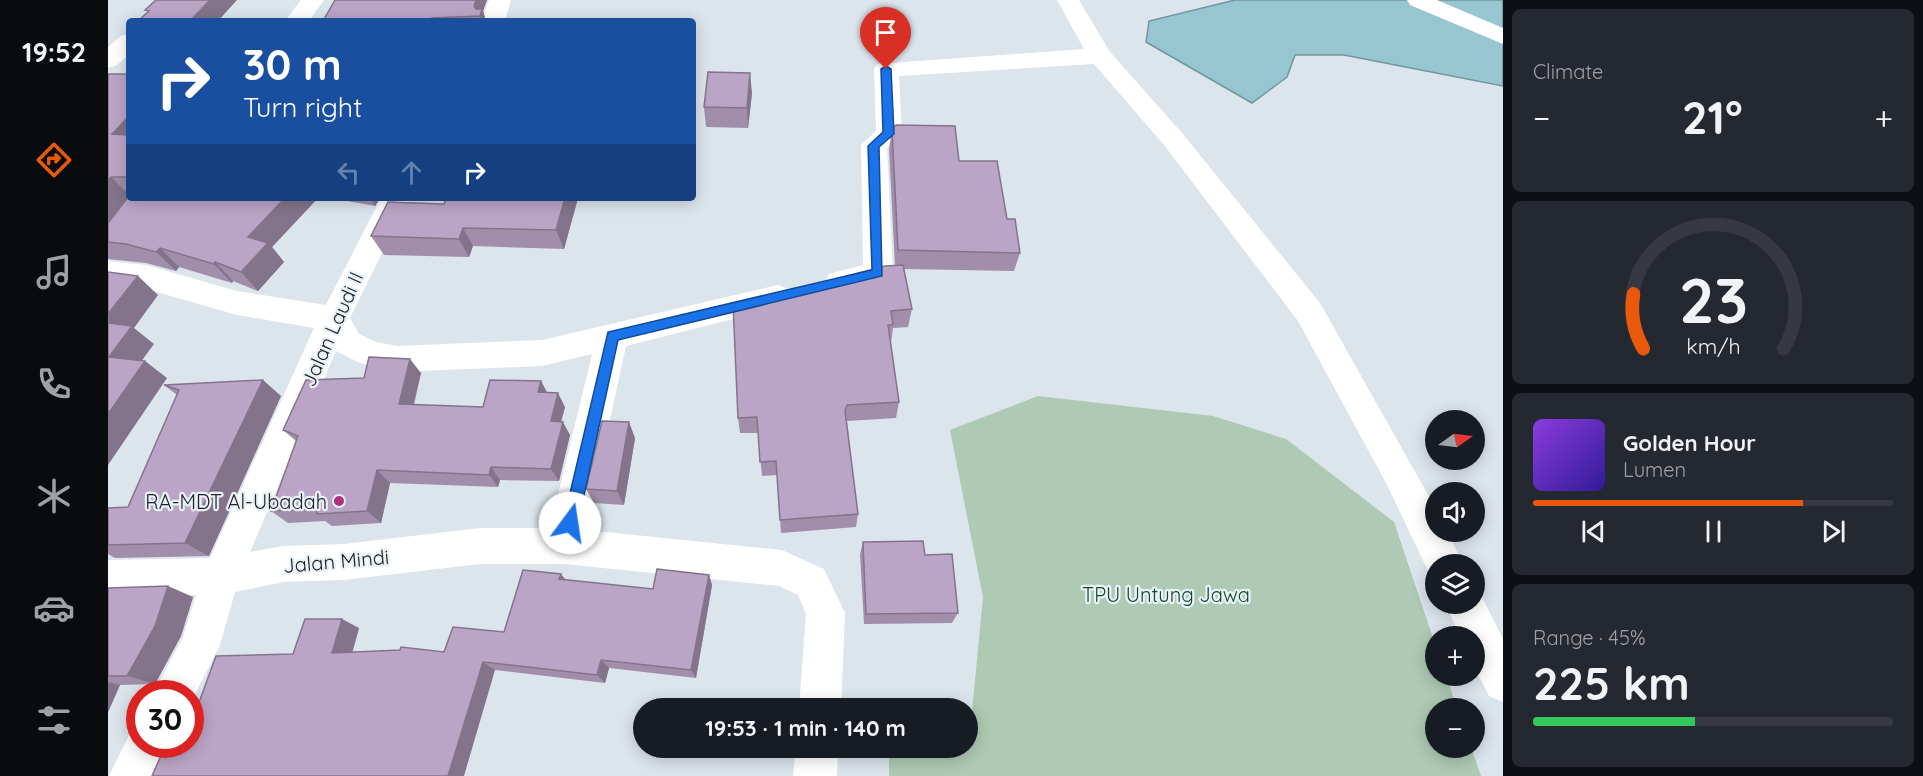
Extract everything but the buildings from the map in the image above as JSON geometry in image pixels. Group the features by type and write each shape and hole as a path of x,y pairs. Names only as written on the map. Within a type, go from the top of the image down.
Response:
{"street":[{"path":"299,18 313,0"},
{"path":"494,18 500,0"},
{"path":"1068,0 1100,56 1173,139 1309,312 1398,472 1439,554"},
{"path":"1418,0 1503,37"},
{"path":"112,73 126,47"},
{"path":"108,273 146,277 237,303 334,319 348,343 371,354 398,358 438,359 542,353 878,273 874,146 889,134 886,69 1100,56"},
{"name":"Jalan Laudi II","path":"181,680 200,645 221,576 334,319 393,201"},
{"path":"564,546 612,336"},
{"name":"Jalan Mindi","path":"108,579 221,576 283,564 344,562 480,546 564,546 782,568 811,582 826,614 821,698"},
{"path":"1469,614 1503,682"},
{"path":"131,776 140,758"},
{"path":"815,776 816,758"}],"green space":[{"name":"TPU Untung Jawa","path":"1038,396 1213,416 1286,439 1394,522 1429,626 1425,626 1425,686 1450,686 1454,698 1425,698 1425,758 1475,758 1481,776 889,776 889,758 978,758 978,698 973,698 983,597 950,430"}],"water":[{"path":"1235,0 1503,0 1503,86 1344,55 1295,55 1287,77 1252,103 1146,42 1149,21"}],"place":[{"name":"RA-MDT Al-Ubadah","path":"339,501"}],"route":[{"path":"570,523 612,336 878,273 874,146 889,134 886,69"}]}
